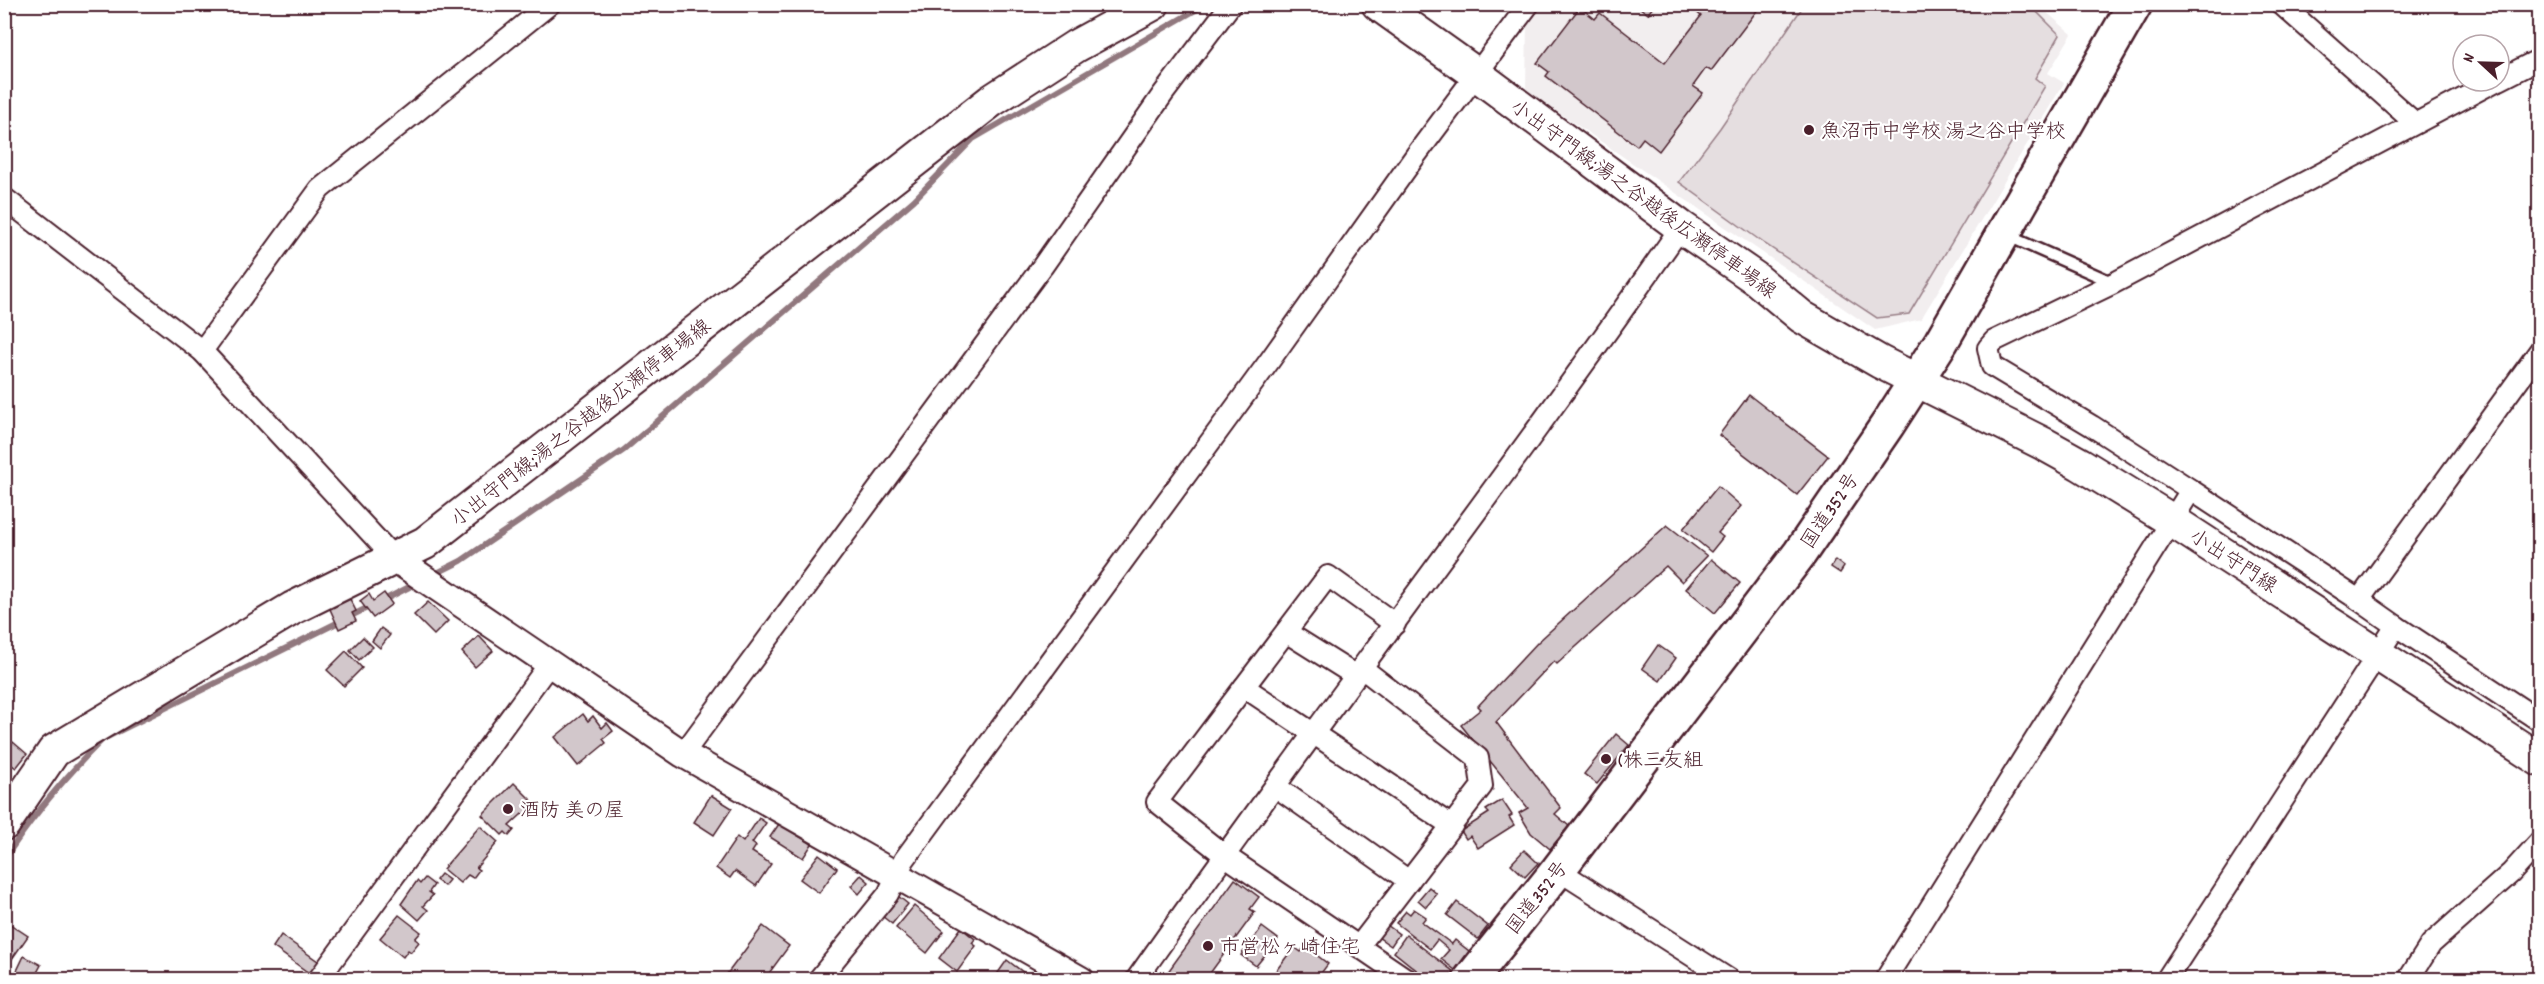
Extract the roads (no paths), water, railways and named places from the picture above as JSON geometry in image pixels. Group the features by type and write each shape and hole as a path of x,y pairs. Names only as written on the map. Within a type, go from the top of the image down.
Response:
{"highway":[{"name":"国道352号","path":"1470,980 1558,870 1800,554 1916,381 2135,4"}],"main road":[{"name":"小出守門線;湯之谷越後広瀬停車場線","path":"4,824 54,752 293,608 425,543 991,101 1076,46 1153,4"},
{"name":"小出守門線;湯之谷越後広瀬停車場線","path":"1378,4 1681,227 1755,278 1802,316 1841,341 1916,381"},
{"name":"小出守門線","path":"1916,381 2044,444 2171,519 2540,760"}],"street":[{"path":"202,351 320,189 550,4"},
{"path":"683,754 1042,267 1163,94 1231,4"},
{"path":"818,980 888,894 911,850 1529,4"},
{"path":"2281,4 2415,123"},
{"path":"2511,74 2540,59"},
{"path":"2473,93 2344,163 2114,282 1994,341 1988,348 1989,358 1992,366 2000,372 2092,426 2540,721"},
{"path":"4,198 202,351 394,558 683,754 1081,980"},
{"path":"1136,980 1224,855 1395,624 1681,227"},
{"path":"2359,600 2540,350"},
{"path":"1885,980 2191,490"},
{"path":"1395,624 1328,576 1157,802 1224,855 1408,980"},
{"path":"2166,980 2397,626"},
{"path":"1286,632 1359,672 1478,759 1482,786 1359,946"},
{"path":"318,980 550,663"},
{"path":"1244,687 1452,826"},
{"path":"1275,786 1409,881"},
{"path":"2408,980 2431,945 2511,873 2540,841"},
{"path":"1558,870 1730,980"}],"lane":[{"path":"2003,234 2114,282"}],"waterway":[{"path":"433,575 461,561 624,450 914,200 973,139 1206,4"},
{"path":"382,601 419,582"},
{"path":"4,860 50,797 103,739 373,605"}],"place":[{"name":"魚沼市中学校 湯之谷中学校","path":"1809,130"},
{"name":"(株三友組","path":"1606,759"},
{"name":"酒防 美の屋","path":"508,809"},
{"name":"市営松ヶ崎住宅","path":"1208,946"}]}
